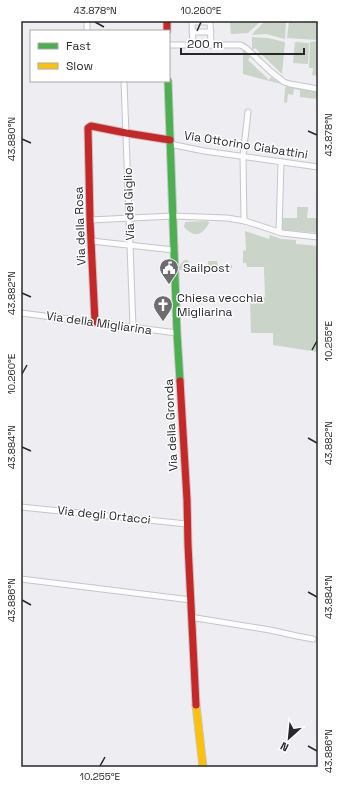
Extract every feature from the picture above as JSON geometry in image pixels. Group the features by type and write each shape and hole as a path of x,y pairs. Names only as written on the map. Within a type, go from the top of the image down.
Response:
{"street":[{"path":"193,45 192,22 210,21 211,45"},
{"path":"192,32 211,32"},
{"path":"170,45 242,46 282,81 290,84 318,88"},
{"name":"Via del Giglio","path":"124,82 133,328"},
{"name":"Via della Gronda","path":"168,82 177,333 187,500 194,675 200,749 203,767"},
{"path":"244,221 243,156 248,112"},
{"name":"Via Ottorino Ciabattini","path":"88,129 91,126 170,142 204,151 318,167"},
{"name":"Via della Rosa","path":"88,129 90,220 95,322"},
{"path":"279,232 281,162"},
{"path":"90,220 173,216 227,218 244,221 286,234 318,237"},
{"path":"91,241 174,250"},
{"name":"Via della Migliarina","path":"21,313 177,333"},
{"name":"Via degli Ortacci","path":"21,507 187,524"},
{"path":"21,580 191,600"},
{"path":"192,619 196,618 270,630 313,639"}],"shaded area":[{"path":"230,21 261,21 248,33 231,34"},
{"path":"265,21 286,21 285,39 266,34 252,35"},
{"path":"289,21 318,21 318,40 287,38"},
{"path":"252,37 268,38 285,42 282,74 255,48 252,50"},
{"path":"318,41 318,76 312,75 313,68 309,68 310,42"},
{"path":"295,42 309,43 308,64 293,63"},
{"path":"243,50 250,57 248,60 269,80 271,77 281,84 243,74"},
{"path":"287,86 318,92 318,99 300,97 300,90 294,89 293,95 288,94 287,103 284,102 285,88"},
{"path":"297,207 308,207 307,218 318,218 318,233 284,230 282,228 282,218 297,218"},
{"path":"208,221 209,223 204,231 198,234 191,233 184,227 185,222"},
{"path":"245,231 269,239 270,235 281,239 296,240 296,244 318,246 318,352 273,345 273,333 251,333 250,301 265,297 264,267 247,267 246,263 243,263 243,251 246,250"},
{"path":"184,260 188,260 189,266 208,265 208,261 217,261 218,265 232,265 232,268 178,270 179,266"}],"traffic: fast":[{"path":"168,82 180,381"}],"traffic: slow":[{"path":"196,705 203,767"}],"traffic: jam":[{"path":"167,21 167,30"},
{"path":"95,322 90,220 88,128 91,126 170,140"},
{"path":"180,381 196,705"}],"place":[{"name":"Sailpost","path":"169,285"},
{"name":"Chiesa vecchia Migliarina","path":"163,322"}]}
